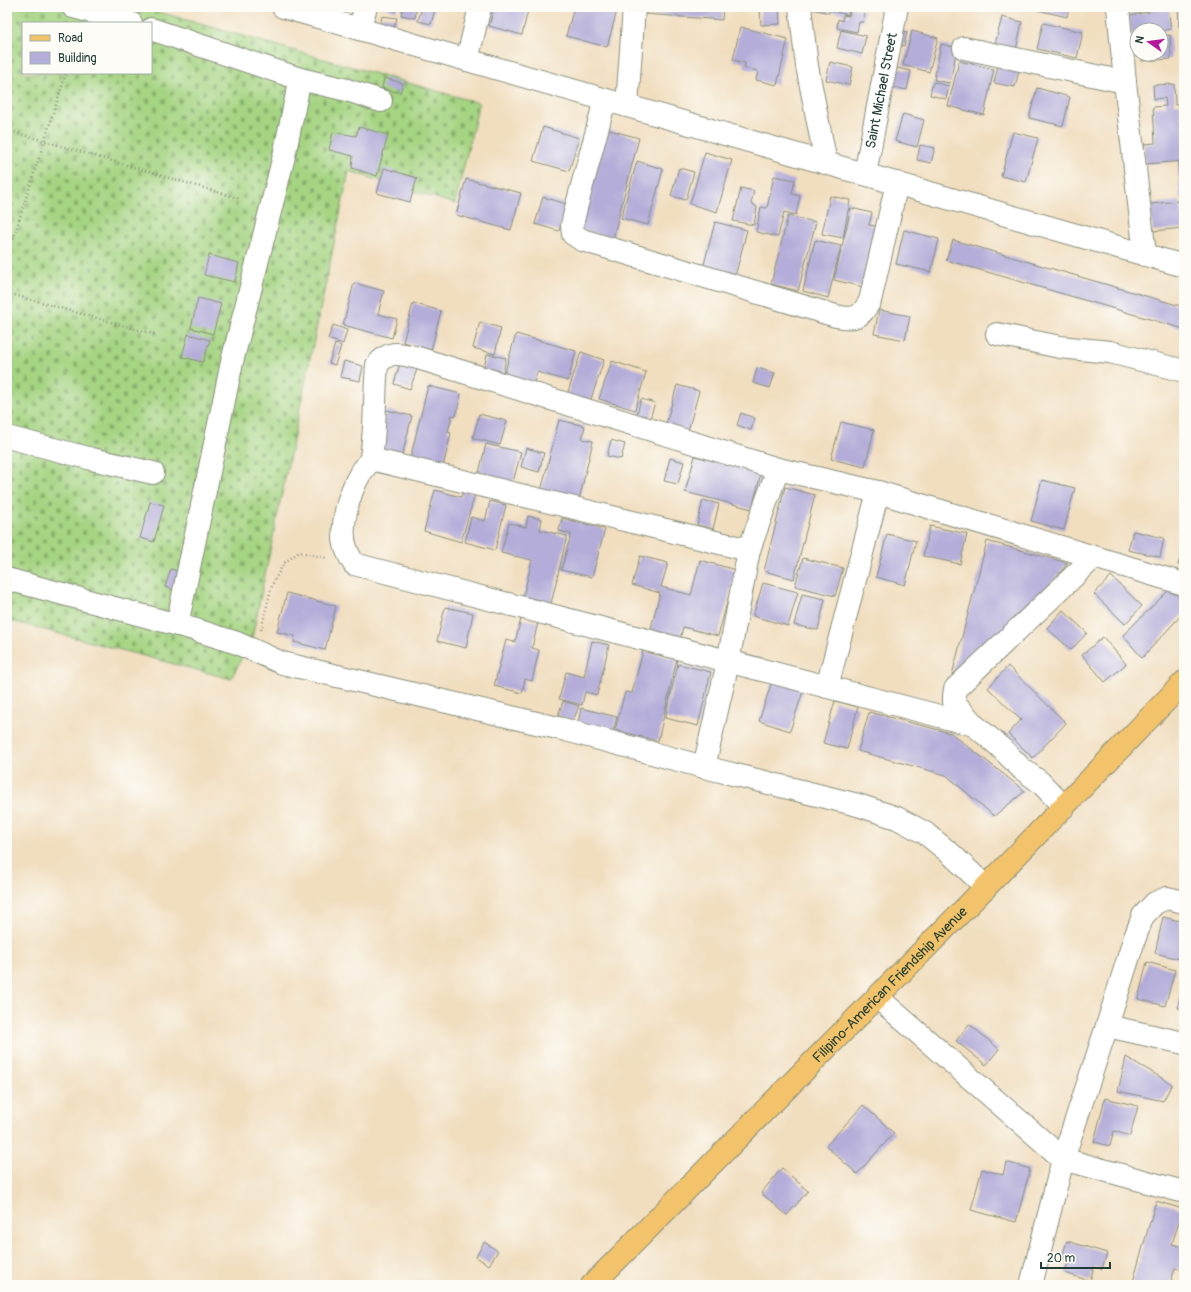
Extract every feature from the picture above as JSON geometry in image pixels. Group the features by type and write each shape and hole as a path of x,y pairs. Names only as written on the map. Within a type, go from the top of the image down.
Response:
{"main road":[{"name":"Filipino-American Friendship Avenue","path":"592,1285 986,887 1184,682"}],"street":[{"path":"73,7 127,22"},
{"path":"283,7 1184,266"},
{"path":"359,29 366,7"},
{"path":"467,60 480,7"},
{"path":"627,106 634,7"},
{"path":"800,7 807,66 826,163"},
{"name":"Saint Michael Street","path":"865,174 897,7"},
{"path":"1118,7 1145,255"},
{"path":"152,29 300,79 347,90 381,101"},
{"path":"964,48 1125,82"},
{"path":"177,626 232,362 284,156 300,79"},
{"path":"605,100 576,208 572,225 573,234 582,240 836,316 848,318 857,317 870,301 896,183"},
{"path":"997,334 1060,347 1110,352 1184,371"},
{"path":"974,725 354,564 346,548 344,532 345,519 353,489 360,474 371,459 375,416 377,365 382,359 389,355 395,354 418,358 778,469 878,492 1184,584"},
{"path":"7,437 153,473"},
{"path":"371,459 749,550"},
{"path":"704,767 728,662 749,550 778,469"},
{"path":"828,686 878,492"},
{"path":"1064,807 1040,782 1022,769 998,745 974,725 954,702 954,696 955,689 1094,557"},
{"path":"7,580 193,629 237,643 282,663 312,671 562,729 704,767 858,805 897,818 924,833 951,854 986,887"},
{"path":"1031,1285 1063,1159 1143,916 1155,903 1167,898 1184,902"},
{"path":"876,997 1063,1159 1184,1192"},
{"path":"1107,1026 1184,1043"}],"path":[{"path":"7,258 66,74"},
{"path":"7,130 242,200"},
{"path":"7,293 157,335"},
{"path":"255,652 272,584 284,563 299,552 354,564"}],"green space":[{"path":"7,7 141,7 479,103 455,204 349,171 252,638 231,679 7,620"}],"building":[{"path":"382,7 397,7 396,11"},
{"path":"403,7 417,7 415,18 401,15"},
{"path":"422,7 435,9 431,24 418,21"},
{"path":"494,7 515,7 528,10 522,35 489,26"},
{"path":"574,7 618,7 607,47 566,36"},
{"path":"647,7 723,7 722,20 646,14"},
{"path":"760,7 779,7 780,24 761,25"},
{"path":"805,7 831,7 829,13"},
{"path":"833,7 850,7 848,15 832,11"},
{"path":"979,7 1000,7 999,12"},
{"path":"1025,7 1069,7 1067,17"},
{"path":"1149,7 1168,7 1171,29 1169,29 1169,22 1130,22 1129,15 1149,12"},
{"path":"1178,7 1184,7 1184,27 1179,27"},
{"path":"851,8 865,11 863,22 859,22 857,32 837,28 838,19 842,21 843,15 849,16"},
{"path":"382,16 397,18 393,31 380,27"},
{"path":"1002,17 1022,22 1016,50 995,44"},
{"path":"1043,23 1083,32 1077,58 1037,49"},
{"path":"740,27 788,39 777,85 756,80 758,71 744,68 745,63 733,60"},
{"path":"896,29 907,32 904,46 892,43"},
{"path":"841,30 866,36 862,54 837,48"},
{"path":"912,31 938,38 929,72 903,65"},
{"path":"1169,35 1171,59 1169,59"},
{"path":"941,44 957,48 950,83 934,80"},
{"path":"959,61 994,69 984,115 948,106"},
{"path":"830,62 853,67 849,85 826,80"},
{"path":"998,66 1019,71 1015,87 994,83"},
{"path":"892,67 911,71 907,90 888,86"},
{"path":"384,78 403,83 400,93 382,88"},
{"path":"933,82 949,86 946,99 930,95"},
{"path":"1174,84 1175,105 1180,104 1181,118 1184,118 1184,161 1145,164 1144,144 1155,143 1153,107 1166,106 1165,98 1154,99 1153,85"},
{"path":"1037,88 1070,97 1063,126 1029,118"},
{"path":"903,114 924,120 917,147 895,141"},
{"path":"359,127 388,135 377,176 352,168 353,156 329,150 333,132 356,136"},
{"path":"543,127 579,138 569,171 533,161"},
{"path":"606,129 639,138 613,238 579,229"},
{"path":"1013,132 1038,138 1026,182 1001,176"},
{"path":"920,145 935,148 931,163 917,160"},
{"path":"705,152 732,160 717,212 690,204"},
{"path":"637,161 663,169 648,225 621,218"},
{"path":"1184,162 1184,197 1180,198 1178,163"},
{"path":"384,168 417,178 410,202 377,193"},
{"path":"679,168 694,172 686,200 671,196"},
{"path":"774,176 795,180 792,194 800,196 796,215 784,212 778,237 756,232 761,207 767,208"},
{"path":"466,179 521,193 511,230 456,215"},
{"path":"741,188 754,191 751,203 757,207 754,225 733,221"},
{"path":"830,196 850,200 843,238 822,234"},
{"path":"543,197 567,204 559,231 535,224"},
{"path":"1180,201 1183,228 1153,231 1150,204"},
{"path":"851,208 872,213 869,225 881,227 867,288 834,280"},
{"path":"788,216 816,222 798,291 771,284"},
{"path":"715,222 747,230 735,277 703,268"},
{"path":"904,230 939,239 931,272 896,264"},
{"path":"815,240 841,246 828,298 803,291"},
{"path":"953,240 1184,307 1184,329 946,260"},
{"path":"209,255 239,263 235,282 204,275"},
{"path":"354,283 384,291 378,314 397,319 392,338 343,325"},
{"path":"198,298 221,304 213,334 191,328"},
{"path":"413,303 441,311 431,350 403,342"},
{"path":"879,310 910,316 905,340 874,334"},
{"path":"480,322 501,328 495,354 473,348"},
{"path":"333,325 347,330 343,344 328,339"},
{"path":"188,334 210,340 203,362 182,357"},
{"path":"516,334 576,351 568,381 537,372 533,387 503,378"},
{"path":"335,344 341,346 335,365 329,363"},
{"path":"581,352 604,360 590,402 567,395"},
{"path":"487,354 506,358 502,377 483,372"},
{"path":"344,361 363,366 360,381 340,377"},
{"path":"612,361 646,372 635,410 599,399"},
{"path":"400,363 417,369 410,389 394,384"},
{"path":"757,368 775,373 770,388 753,383"},
{"path":"677,385 699,391 688,431 666,424"},
{"path":"428,386 461,394 456,416 452,415 448,432 451,433 443,467 410,459"},
{"path":"641,399 655,403 650,418 637,414"},
{"path":"386,410 412,416 402,456 376,448"},
{"path":"741,413 755,418 751,430 737,425"},
{"path":"479,414 507,421 500,445 473,438"},
{"path":"559,420 585,426 582,439 593,441 578,504 540,495"},
{"path":"841,422 874,430 865,467 831,459"},
{"path":"611,440 625,444 621,459 607,456"},
{"path":"486,444 521,452 512,486 478,477"},
{"path":"526,448 544,453 539,472 521,467"},
{"path":"695,456 761,473 752,509 685,492"},
{"path":"670,458 684,462 678,484 664,481"},
{"path":"1042,480 1075,488 1064,530 1031,521"},
{"path":"785,487 815,495 794,579 764,571"},
{"path":"435,490 461,497 463,490 475,494 461,542 424,531"},
{"path":"703,500 719,504 713,529 697,525"},
{"path":"490,501 506,505 495,550 465,542 471,517 485,521"},
{"path":"150,502 164,505 154,542 140,538"},
{"path":"528,516 542,519 540,530 567,536 550,608 522,601 532,560 501,553 509,523 526,527"},
{"path":"562,518 605,529 592,577 561,570 571,534 559,531"},
{"path":"930,526 967,534 960,564 923,556"},
{"path":"1133,531 1164,538 1160,557 1128,550"},
{"path":"887,534 916,541 905,585 876,577"},
{"path":"987,541 1068,563 1010,631 952,675"},
{"path":"1184,544 1184,567 1178,565"},
{"path":"640,556 668,563 661,587 691,595 700,560 736,570 718,636 683,627 680,640 650,632 660,593 632,585"},
{"path":"803,558 843,568 835,596 795,586"},
{"path":"171,569 180,572 174,590 165,587"},
{"path":"1111,576 1142,606 1125,624 1094,594"},
{"path":"763,583 798,592 788,626 753,616"},
{"path":"1168,591 1184,598 1184,612 1142,658 1123,635"},
{"path":"287,593 336,606 325,650 294,642 295,636 277,632"},
{"path":"802,594 825,599 818,630 794,625"},
{"path":"445,607 473,613 466,648 437,641"},
{"path":"1063,610 1087,633 1071,650 1047,628"},
{"path":"521,619 538,622 532,648 539,650 532,681 525,679 522,693 494,686 506,640 515,642"},
{"path":"1103,637 1126,664 1105,682 1082,655"},
{"path":"592,641 609,645 597,695 585,692 582,705 559,699 566,672 584,677"},
{"path":"643,651 677,659 658,741 615,730 625,692 632,693"},
{"path":"678,664 711,672 698,726 665,718"},
{"path":"1008,666 1066,723 1033,758 1008,734 1021,720 988,688"},
{"path":"773,678 804,688 790,731 759,721"},
{"path":"563,701 579,706 573,721 558,716"},
{"path":"835,701 858,707 847,749 823,743"},
{"path":"581,708 617,717 613,731 578,723"},
{"path":"869,712 951,733 1025,791 994,816 946,775 858,751"},
{"path":"1163,917 1184,922 1184,960 1155,953"},
{"path":"1147,962 1175,970 1165,1006 1138,999"},
{"path":"1184,980 1184,1009 1178,1008"},
{"path":"969,1024 999,1049 986,1065 956,1041"},
{"path":"1126,1057 1172,1084 1163,1101 1118,1091"},
{"path":"1105,1098 1138,1106 1130,1136 1114,1131 1110,1146 1094,1142"},
{"path":"863,1105 894,1133 857,1174 826,1146"},
{"path":"1006,1162 1030,1169 1016,1222 971,1210 982,1169 1003,1175"},
{"path":"782,1168 808,1191 787,1215 761,1193"},
{"path":"1156,1201 1183,1209 1172,1244 1184,1247 1184,1270 1175,1268 1170,1285 1132,1285"},
{"path":"1067,1241 1107,1253 1102,1269 1094,1267 1090,1281 1065,1273 1069,1259 1062,1257"},
{"path":"484,1242 498,1251 489,1265 476,1257"}]}
